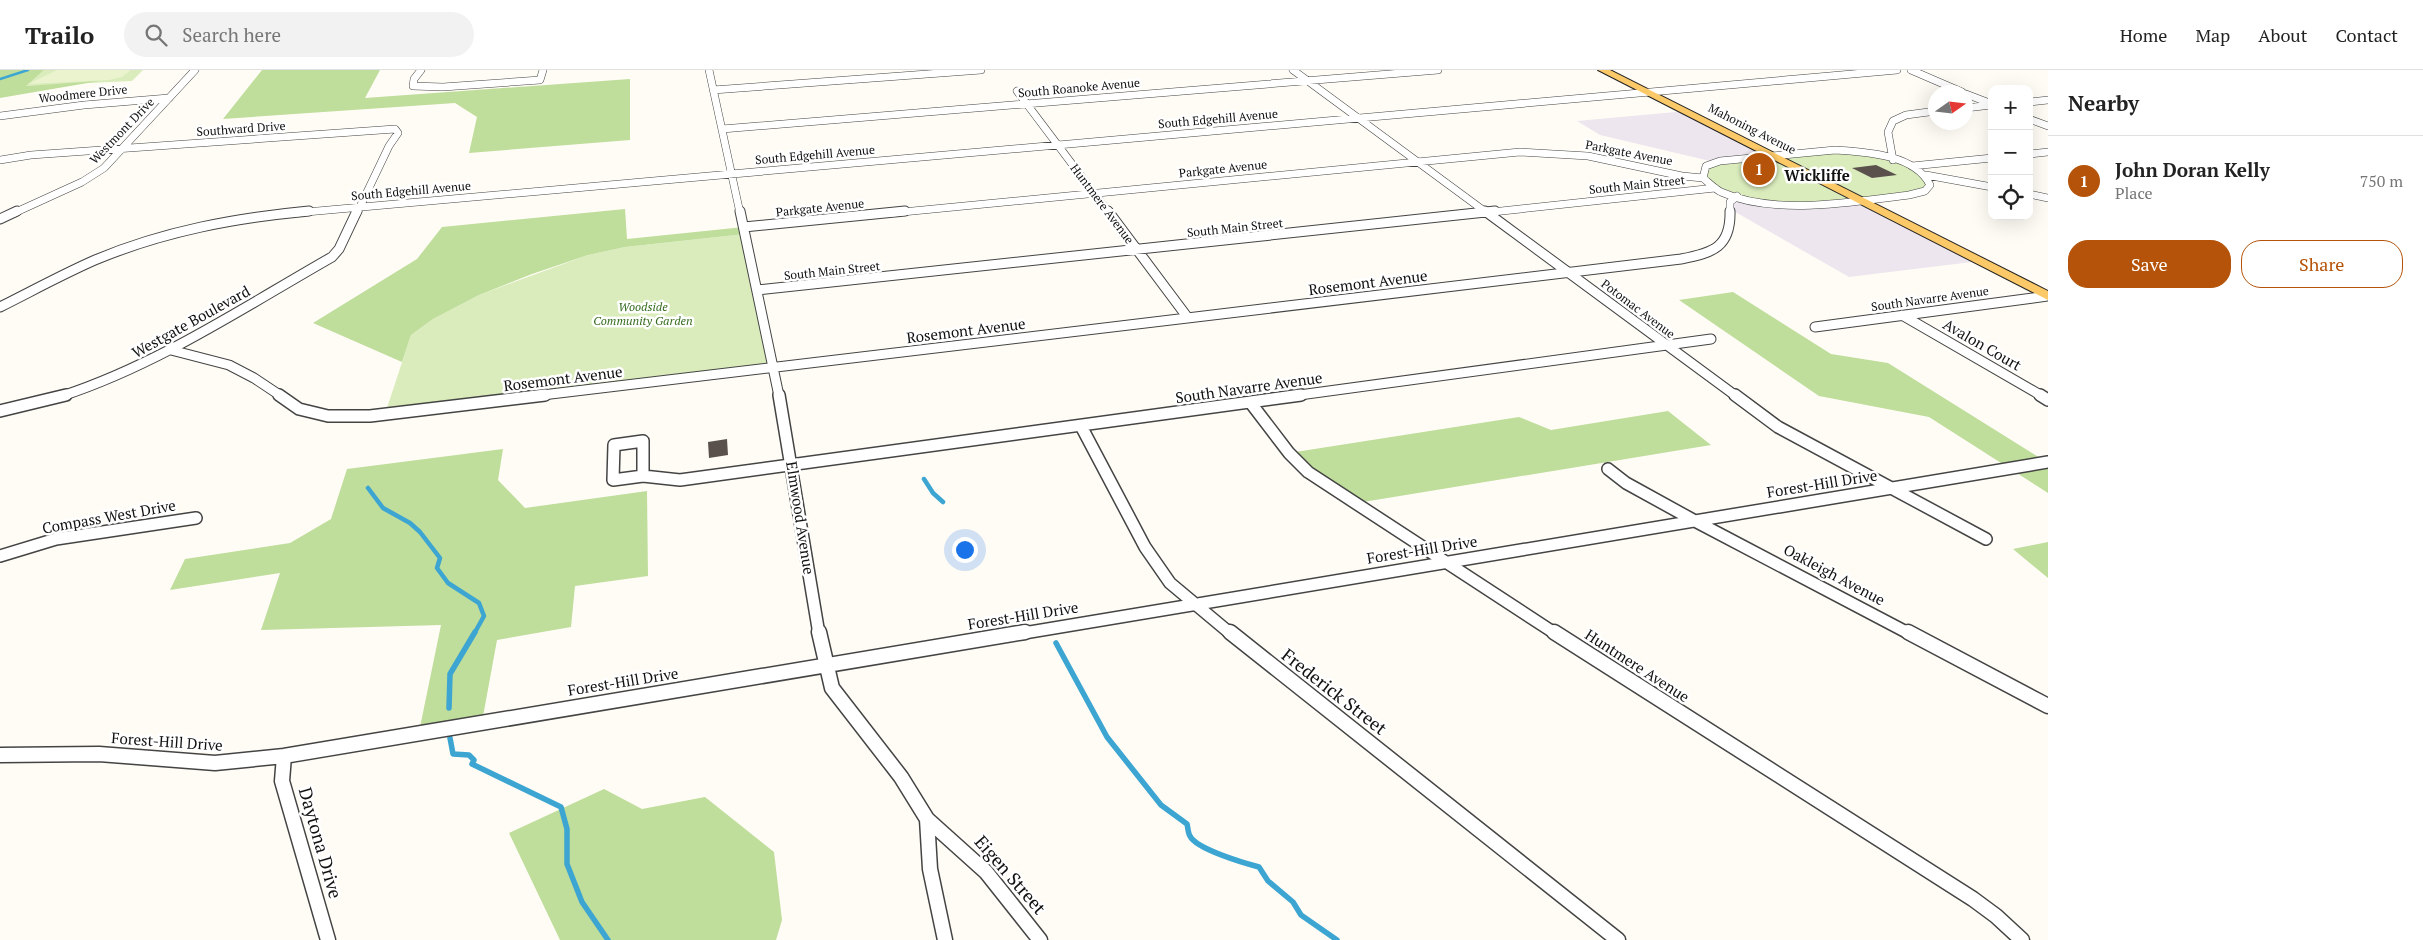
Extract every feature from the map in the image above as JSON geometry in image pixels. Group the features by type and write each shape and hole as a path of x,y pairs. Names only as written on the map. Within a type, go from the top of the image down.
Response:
{"main road":[{"name":"Mahoning Avenue","path":"1603,70 2048,296"}],"street":[{"name":"Westmont Drive","path":"0,219 82,182 104,168 195,70"},
{"path":"421,70 414,79 413,86 443,87 540,82 543,70"},
{"name":"Elmwood Avenue","path":"709,70 774,368 816,620 832,688 901,777 926,819 930,869 945,940"},
{"path":"713,90 981,70"},
{"name":"Potomac Avenue","path":"1294,70 1778,427 1986,538"},
{"name":"South Roanoke Avenue","path":"722,129 1438,70"},
{"name":"South Edgehill Avenue","path":"0,307 101,257 168,235 253,217 1897,70"},
{"path":"1911,70 1946,85"},
{"name":"Huntmere Avenue","path":"1017,91 1188,318"},
{"path":"1973,97 1988,103"},
{"name":"Woodmere Drive","path":"0,116 75,106 169,98"},
{"path":"2033,102 2048,100"},
{"path":"1973,107 1988,105"},
{"path":"1893,160 1894,153 1888,129 1890,123 1907,115 1928,112"},
{"path":"2033,120 2048,126"},
{"name":"Southward Drive","path":"0,160 380,129 398,131 362,207"},
{"path":"1926,175 1930,185 1919,193 1795,206 1771,204 1737,196 1715,188 1703,178 1704,170 1714,162 1835,150 1893,160 1912,166 1926,175 1988,186"},
{"name":"Parkgate Avenue","path":"744,227 1520,152 1552,152 1588,156 1682,176 1703,178"},
{"path":"2033,154 2048,152"},
{"path":"1912,166 1988,158"},
{"name":"South Main Street","path":"757,290 1715,188"},
{"path":"2033,195 2048,198"},
{"name":"Rosemont Avenue","path":"171,350 229,365 254,378 299,408 318,415 346,417 774,368 1681,259 1709,251 1718,246 1728,236 1730,202 1737,196"},
{"name":"Westgate Boulevard","path":"0,411 44,402 84,389 132,370 171,350 332,257 339,249 362,207"},
{"name":"South Navarre Avenue","path":"1816,327 2048,296"},
{"name":"Avalon Court","path":"1902,315 2048,400"},
{"name":"South Navarre Avenue","path":"643,476 680,480 1711,339"},
{"name":"Huntmere Avenue","path":"1250,402 1289,453 1308,472 1973,899 1996,916 2022,940"},
{"name":"Frederick Street","path":"1081,426 1145,547 1170,583 1268,664 1618,940"},
{"name":"Forest-Hill Drive","path":"0,755 99,754 215,763 284,756 2048,462"},
{"name":"Oakleigh Avenue","path":"1608,469 1626,482 1695,521 2048,706"},
{"name":"Compass West Drive","path":"0,556 56,539 196,518"},
{"name":"Daytona Drive","path":"284,756 282,782 328,940"},
{"name":"Eigen Street","path":"926,819 986,872 1040,940"}],"shaded area":[{"path":"1686,111 1773,155 1714,162 1600,135 1577,121"},
{"path":"1737,196 1861,200 1980,261 1849,277 1730,209"}],"green space":[{"path":"0,70 44,70 26,86 99,81 0,98"},
{"path":"44,70 143,70 132,81 25,86"},
{"path":"57,70 131,70 122,77 109,80 28,84"},
{"path":"262,70 380,70 365,98 630,79 630,140 469,153 477,117 455,103 223,119"},
{"path":"1820,150 1861,153 1907,164 1929,180 1925,191 1817,205 1749,199 1710,184 1704,170 1706,166"},
{"path":"625,209 627,239 744,227 745,234 625,247 588,255 532,274 479,295 433,319 411,335 402,362 313,323 417,259 442,227"},
{"name":"Woodside Community Garden","path":"745,234 774,368 385,414 411,335 433,319 479,295 588,255 625,247"},
{"path":"1733,292 1831,354 1888,363 2048,463 2048,493 1929,417 1819,396 1679,300"},
{"path":"1668,411 1711,445 1357,503 1289,453 1519,417 1551,430"},
{"path":"503,449 498,480 525,508 647,491 648,576 575,586 571,627 497,640 482,722 419,732 441,625 261,630 280,573 170,590 185,559 290,543 331,519 347,469"},
{"path":"2048,542 2048,578 2013,549"},
{"path":"604,789 642,809 705,797 774,852 782,920 776,940 560,940 509,833"}],"building":[{"path":"1876,165 1897,175 1872,178 1852,168"},
{"path":"727,439 728,455 709,458 708,442"}],"waterway":[{"path":"0,79 28,70"},
{"path":"924,479 933,493 943,502"},
{"path":"368,488 383,508 410,523 420,532 440,558 437,568 448,583 479,603 484,616 474,634"},
{"path":"449,708 450,674 475,632"},
{"path":"1056,643 1107,737 1161,805 1187,824 1189,835 1194,841 1221,855 1259,867 1268,881 1293,902 1301,915 1337,940"},
{"path":"450,738 453,754 469,755 474,760 472,764 561,807 567,829 567,864 582,902 608,940"}],"place":[{"name":"John Doran Kelly","path":"1759,169"}],"district":[{"name":"Wickliffe","path":"1817,176"}]}
